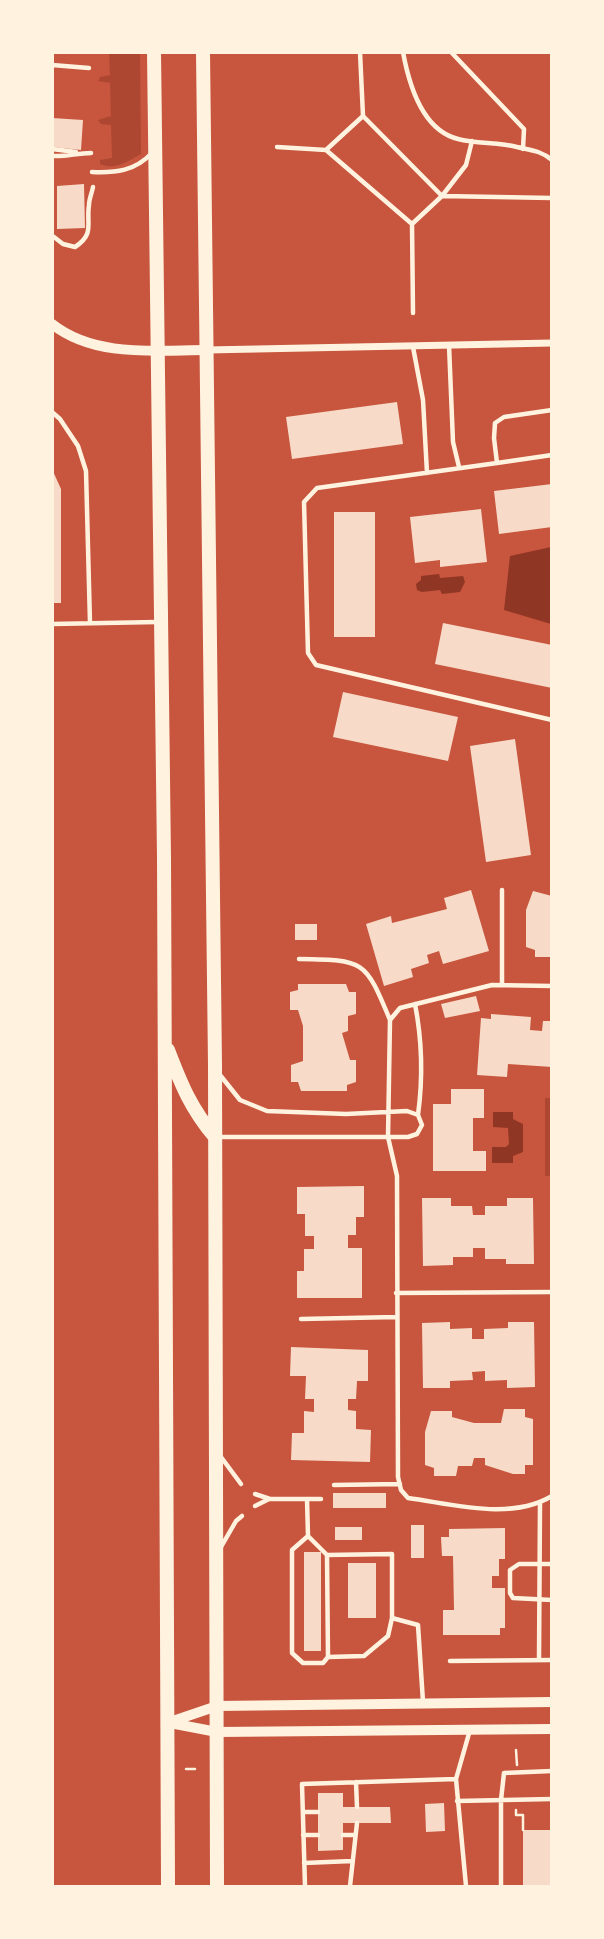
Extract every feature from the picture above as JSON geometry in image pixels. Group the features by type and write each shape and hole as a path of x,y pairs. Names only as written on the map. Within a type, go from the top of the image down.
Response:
{"main road":[{"path":"154,52 162,622 168,1886"},
{"path":"203,52 215,1065 217,1886"},
{"path":"165,1042 186,1097 200,1120 215,1137"}],"street":[{"path":"52,324 85,342 113,348 158,350 551,343"},
{"path":"167,1723 216,1706 551,1702"},
{"path":"167,1723 216,1732 551,1729"}],"lane":[{"path":"360,52 363,116 442,196 551,198"},
{"path":"402,52 419,106 434,126 456,139 544,153 551,160"},
{"path":"452,52 524,129 523,149"},
{"path":"52,63 89,68"},
{"path":"326,150 363,116"},
{"path":"413,313 412,224 442,196 466,165 472,141"},
{"path":"277,147 326,150 412,224"},
{"path":"52,149 91,153"},
{"path":"92,173 126,171 142,163 155,150"},
{"path":"52,156 63,157 77,153"},
{"path":"54,237 63,244 75,247 85,240 89,230 89,204 93,187"},
{"path":"449,345 453,442 459,467"},
{"path":"413,346 423,400 427,473"},
{"path":"497,463 495,423 504,417 551,410"},
{"path":"52,412 60,419 78,446 86,471 90,624"},
{"path":"551,455 317,488 304,502 308,653 316,665 551,720"},
{"path":"52,624 162,622"},
{"path":"502,890 502,985"},
{"path":"299,959 343,960 363,968 374,981 390,1020 388,1137 397,1176 398,1477 401,1490 408,1498 494,1510 540,1503 551,1496"},
{"path":"390,1020 400,1008 492,985 551,986"},
{"path":"215,1137 408,1137 418,1134 422,1125 418,1115 421,1091 420,1028 415,1004"},
{"path":"215,1065 240,1100 267,1111 407,1111 418,1115"},
{"path":"396,1293 551,1292"},
{"path":"301,1319 396,1317"},
{"path":"216,1448 231,1474 241,1484"},
{"path":"334,1485 400,1485"},
{"path":"255,1494 270,1499 321,1499"},
{"path":"255,1506 270,1499"},
{"path":"307,1499 308,1536 327,1555 328,1657"},
{"path":"538,1660 540,1503"},
{"path":"216,1557 236,1521 242,1516"},
{"path":"308,1536 292,1550 292,1653 303,1662 323,1662 328,1657 364,1656 388,1636 392,1618 392,1554 327,1555"},
{"path":"551,1564 519,1564 510,1570 510,1593 513,1598 551,1600"},
{"path":"392,1618 418,1625 423,1703"},
{"path":"450,1661 551,1660"},
{"path":"466,1886 456,1779 470,1730"},
{"path":"501,1886 501,1800 504,1773 551,1771"},
{"path":"305,1886 302,1784 456,1779"},
{"path":"356,1782 357,1807"},
{"path":"457,1801 551,1799"},
{"path":"303,1812 318,1812"},
{"path":"350,1886 357,1823"},
{"path":"303,1835 318,1835"},
{"path":"343,1835 355,1835"},
{"path":"304,1863 352,1861"}],"path":[{"path":"186,1769 195,1769"}],"shaded area":[{"path":"109,53 140,53 141,154 121,164 106,166 100,164 100,160 112,158 111,125 101,124 98,120 111,116 110,83 98,81 100,77 110,75"},
{"path":"551,547 551,624 504,610 510,556"},
{"path":"439,574 440,578 463,576 465,582 460,592 442,594 440,590 417,590 416,584 421,580 421,576"},
{"path":"545,1098 551,1098 551,1176 545,1176"},
{"path":"493,1112 513,1112 513,1119 523,1124 523,1152 513,1156 513,1163 492,1163 492,1147 506,1147 509,1144 508,1128 493,1127"}],"building":[{"path":"52,118 83,120 81,150 52,147"},
{"path":"84,184 85,228 57,229 57,186"},
{"path":"397,402 403,444 292,459 286,417"},
{"path":"52,469 61,489 61,603 52,603"},
{"path":"552,484 552,527 499,534 494,491"},
{"path":"481,509 487,562 440,567 440,560 415,563 410,517"},
{"path":"334,512 375,512 375,637 334,637"},
{"path":"443,623 552,645 552,688 435,664"},
{"path":"343,692 458,717 448,761 333,737"},
{"path":"515,739 531,855 486,862 470,746"},
{"path":"471,890 489,951 443,964 439,951 427,955 429,963 411,969 413,977 384,986 366,924 391,916 392,923 447,909 444,898"},
{"path":"533,891 552,896 552,957 535,957 535,950 526,947 526,910"},
{"path":"295,924 317,924 317,940 295,940"},
{"path":"298,984 346,984 349,992 356,992 356,1014 348,1016 348,1031 342,1033 350,1060 356,1060 356,1082 347,1085 347,1091 301,1091 298,1082 291,1082 291,1065 303,1061 303,1026 298,1010 290,1010 290,992 298,990"},
{"path":"476,996 480,1011 445,1018 441,1004"},
{"path":"491,1014 531,1017 530,1030 542,1031 543,1021 552,1021 552,1067 508,1064 507,1077 477,1075 481,1018 491,1019"},
{"path":"451,1089 484,1089 484,1118 473,1118 473,1151 486,1151 486,1171 433,1171 433,1104 451,1104"},
{"path":"364,1186 364,1217 356,1217 356,1235 348,1235 348,1248 362,1248 362,1298 297,1298 297,1271 304,1271 304,1249 314,1249 314,1236 305,1236 305,1214 297,1214 297,1187"},
{"path":"422,1198 451,1198 451,1206 472,1206 473,1215 485,1215 485,1206 507,1206 507,1198 533,1198 534,1264 506,1264 506,1259 485,1259 485,1248 473,1248 473,1257 453,1257 453,1265 423,1266"},
{"path":"450,1322 450,1329 472,1328 472,1339 484,1339 484,1329 508,1328 508,1322 534,1322 535,1387 507,1388 507,1380 485,1381 485,1371 472,1372 473,1380 450,1381 450,1388 423,1388 422,1323"},
{"path":"291,1347 368,1350 368,1381 357,1381 356,1399 348,1399 348,1410 356,1411 356,1429 371,1430 370,1462 291,1460 292,1433 304,1433 304,1411 314,1412 314,1399 305,1399 306,1376 290,1376"},
{"path":"504,1409 525,1409 525,1417 533,1419 533,1465 525,1465 525,1474 513,1474 485,1465 485,1458 474,1458 472,1466 458,1466 456,1476 434,1476 434,1468 425,1465 425,1432 431,1411 452,1411 452,1417 474,1423 501,1423"},
{"path":"333,1493 386,1493 386,1508 333,1508"},
{"path":"411,1525 424,1525 424,1558 411,1558"},
{"path":"335,1527 362,1527 362,1540 335,1540"},
{"path":"505,1528 505,1559 499,1559 499,1576 492,1576 492,1588 505,1588 505,1628 500,1628 500,1635 443,1635 443,1610 454,1610 453,1556 442,1556 441,1537 449,1537 449,1529"},
{"path":"304,1552 321,1552 321,1651 304,1651"},
{"path":"348,1563 376,1563 376,1618 348,1618"},
{"path":"318,1793 343,1793 343,1807 390,1807 391,1823 343,1823 343,1850 318,1851"},
{"path":"444,1803 445,1831 426,1832 425,1804"},
{"path":"523,1830 552,1830 552,1886 523,1886"}]}
